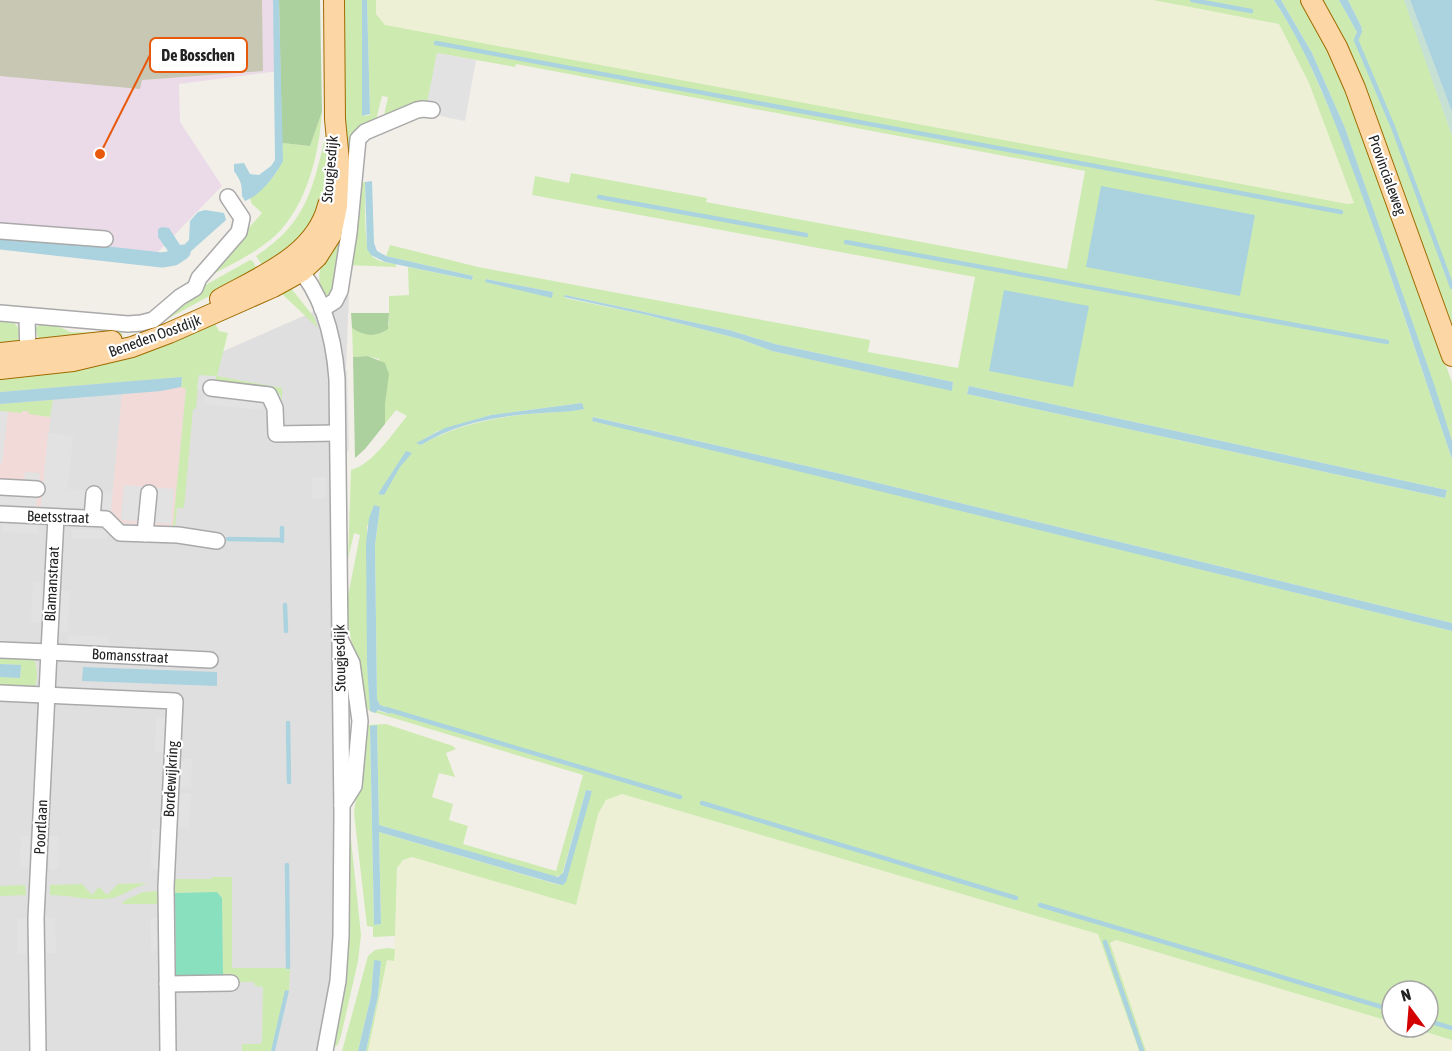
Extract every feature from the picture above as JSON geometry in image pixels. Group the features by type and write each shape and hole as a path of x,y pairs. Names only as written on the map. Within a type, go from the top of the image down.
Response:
{"main road":[{"name":"Stougjesdijk","path":"296,265 326,247 335,221 339,161 334,119 334,0"},
{"name":"Provincialeweg","path":"1311,0 1337,47 1355,88 1452,356"},
{"name":"Beneden Oostdijk","path":"0,353 28,358 87,359 132,347 260,294 296,265"},
{"name":"Beneden Oostdijk","path":"0,369 28,358"}],"street":[{"path":"322,309 335,301 340,291 351,215 356,143 359,136 420,109 432,110"},
{"path":"0,314 141,323 158,317 180,297 195,288 199,278 228,247 241,229 240,214 228,197"},
{"path":"0,231 105,239"},
{"name":"Stougjesdijk","path":"296,265 322,309 335,356 342,805 340,958 325,1051"},
{"path":"27,316 28,358"},
{"path":"211,388 269,395 275,408 276,434 337,433"},
{"path":"0,487 37,489"},
{"path":"145,534 149,492"},
{"path":"92,518 94,494"},
{"name":"Beetsstraat","path":"0,514 106,519 120,533 217,541"},
{"name":"Blamanstraat","path":"49,652 56,517"},
{"path":"0,650 49,652"},
{"name":"Bomansstraat","path":"49,652 210,660"},
{"name":"Poortlaan","path":"38,1051 36,918 49,652"},
{"path":"0,693 47,696"},
{"name":"Bordewijkring","path":"47,696 175,701 166,887 168,1051"},
{"path":"167,984 231,983"}],"shaded area":[{"path":"0,0 295,0 295,69 179,84 180,122 222,186 158,252 0,237"},
{"path":"0,0 262,0 263,71 142,80 140,89 0,76"},
{"path":"376,0 1153,0 1279,24 1309,83 1355,203 1348,204 384,25 376,14"},
{"path":"1404,0 1410,0 1452,112 1452,136"},
{"path":"437,53 476,60 465,121 425,113"},
{"path":"349,296 333,677 336,964 319,1051 0,1051 0,393 176,372"},
{"path":"342,370 347,370 349,448 347,453 345,453"},
{"path":"199,375 216,376 216,382 264,387 262,410 204,404 205,390 197,389"},
{"path":"186,388 173,526 122,523 111,510 122,394"},
{"path":"52,401 41,506 0,504 0,405"},
{"path":"0,411 8,412 2,464 0,463"},
{"path":"48,433 73,436 68,489 112,493 111,510 41,506"},
{"path":"25,472 40,473 36,506 0,504 0,479 24,482"},
{"path":"312,477 326,477 326,498 312,498"},
{"path":"124,485 174,489 171,524 121,520"},
{"path":"3,523 38,525 38,534 2,532"},
{"path":"72,529 108,530 107,539 72,538"},
{"path":"33,582 43,582 41,623 31,622"},
{"path":"60,590 70,591 68,631 58,631"},
{"path":"69,635 109,637 109,647 68,645"},
{"path":"156,717 166,718 165,752 155,752"},
{"path":"181,759 192,759 191,788 180,787"},
{"path":"179,793 191,793 189,829 178,828"},
{"path":"622,794 1098,934 1139,1051 368,1051 387,960 394,960 399,864 407,858 416,857 576,905 598,814 606,800"},
{"path":"152,829 160,829 159,870 151,869"},
{"path":"21,836 30,836 29,869 19,868"},
{"path":"49,836 59,836 58,869 49,869"},
{"path":"26,918 27,954 17,954 17,919"},
{"path":"46,918 55,918 56,953 46,953"},
{"path":"150,918 158,918 158,951 151,951"},
{"path":"1116,940 1380,1018 1380,1039 1440,1039 1440,1036 1452,1040 1452,1051 1146,1051 1110,943"}],"green space":[{"path":"279,0 320,0 322,112 310,146 282,143"},
{"path":"342,0 362,0 363,116 370,115 367,0 376,0 376,14 385,25 1348,204 1354,203 1309,83 1279,24 1153,0 1274,0 1301,44 1335,122 1371,218 1452,459 1452,623 837,473 594,417 592,420 1452,631 1452,1040 1440,1036 1440,979 1380,979 1380,1018 1116,940 1110,943 1146,1051 1139,1051 1098,934 622,794 606,800 598,814 576,905 412,857 403,860 397,868 395,936 373,937 373,927 367,926 354,813 364,734 368,725 386,724 453,746 456,749 446,753 455,777 439,773 432,797 453,804 449,820 468,826 463,844 556,871 583,775 370,711 363,706 347,618 348,596 360,535 354,533 348,559 351,470 367,462 407,416 396,410 385,424 385,404 379,359 368,356 353,357 352,328 367,334 384,332 389,325 389,296 409,295 408,267 472,280 473,276 386,256 390,245 478,267 870,340 868,352 958,368 975,277 532,195 535,176 569,183 571,173 707,198 706,202 1067,269 1085,171 516,64 515,67 437,53 428,102 383,120 388,97 382,96 376,120 361,132 333,294 329,297 321,288 319,276 326,253","holes":["486,279 553,292 552,297 486,282","565,295 729,330 775,344 953,382 952,390 772,351 740,339 647,315 565,298","969,386 1447,490 1445,498 967,394","582,403 583,409 500,418 459,428 421,445 417,443 438,431 491,415","380,507 375,545 377,699 380,705 391,709 390,714 371,709 367,665 367,526","370,726 377,726 379,825 554,877 562,875 586,790 592,791 559,885 379,832 381,924 374,925"]},
{"path":"1281,0 1301,0 1345,87 1452,382 1452,441 1345,128 1312,53"},
{"path":"1321,0 1339,0 1357,32 1362,28 1348,0 1404,0 1408,8 1452,136 1452,327"},
{"path":"322,112 318,145 310,178 287,223 260,248 205,278 262,213 252,204 250,198 275,175 281,162 282,143 310,146"},
{"path":"328,125 326,177 319,217 305,236 264,268 256,256 274,243 299,214 313,183"},
{"path":"365,182 367,244 375,259 396,264 396,267 346,265 358,183"},
{"path":"250,260 253,261 257,270 160,323 186,296"},
{"path":"290,287 314,317 318,328 280,292"},
{"path":"351,313 389,313 388,329 374,335 361,333 352,328"},
{"path":"212,318 219,331 228,333 217,376 282,388 282,403 280,394 271,388 215,382 199,375 196,409 193,409 184,508 177,508 175,526 173,526 186,389 181,387 182,377 0,392 0,374"},
{"path":"0,319 14,323 18,328 19,336 17,342 0,348"},
{"path":"41,324 56,325 70,332 109,333 118,329 123,335 109,338 39,340 35,328"},
{"path":"368,356 385,363 389,374 385,424 355,458 353,357"},
{"path":"53,400 50,417 29,414 28,411 22,411 22,413 0,411 0,404"},
{"path":"0,655 34,657 37,680 34,689 0,688 0,677 20,678 21,665 0,664"},
{"path":"349,839 351,839 361,935 358,961 341,1036 333,1049 349,944"},
{"path":"212,877 232,877 232,968 290,968 289,991 285,990 271,1051 242,1051 242,1044 262,1042 263,987 255,986 254,982 229,982 229,976 223,975 222,898 217,892 175,893 175,879 211,879"},
{"path":"148,883 117,897 104,899 50,895 50,885 82,884 92,895 99,887 107,895 118,884"},
{"path":"25,885 26,895 0,896 0,886"},
{"path":"158,891 158,904 122,904 143,892"},
{"path":"217,892 222,898 223,975 176,975 175,893"},
{"path":"395,949 394,961 387,960 368,1051 366,1051 378,996 381,961 374,961 371,996 358,1051 342,1051 368,956 375,950"}],"water":[{"path":"273,0 279,0 283,161 267,184 245,201 242,196 241,183 234,171 234,164 244,163 250,174 259,175 275,160"},
{"path":"362,0 367,0 370,114 362,116"},
{"path":"1274,0 1281,0 1312,53 1345,128 1435,387 1452,441 1452,459 1383,254 1341,139 1300,45"},
{"path":"1339,0 1348,0 1362,28 1357,32"},
{"path":"1410,0 1452,0 1452,112"},
{"path":"372,181 374,243 377,251 386,256 473,276 472,280 385,262 371,255 367,249 365,182"},
{"path":"1101,186 1255,215 1240,296 1086,267"},
{"path":"205,210 224,213 226,220 180,261 164,263 168,251 158,237 158,229 169,228 180,245 184,245 189,240 190,221 198,212"},
{"path":"486,279 553,292 552,298 485,282"},
{"path":"1004,290 1089,306 1073,387 989,371"},
{"path":"565,295 729,330 775,344 953,382 952,391 772,351 740,339 564,297"},
{"path":"182,377 181,387 161,391 0,404 0,392"},
{"path":"969,386 1447,490 1445,498 967,394"},
{"path":"582,403 584,409 514,415 486,420 446,432 421,445 416,443 445,428 491,415"},
{"path":"593,417 837,473 1452,623 1452,631 592,421"},
{"path":"406,451 412,453 400,467 384,495 378,494"},
{"path":"374,505 380,507 375,545 377,699 380,705 391,709 390,714 378,710 375,713 370,711 367,665 366,543 369,518"},
{"path":"0,664 21,665 20,678 0,677"},
{"path":"83,667 217,672 217,686 82,681"},
{"path":"377,725 379,825 558,877 563,873 586,790 592,791 566,882 563,885 557,884 379,832 381,924 374,925 370,726"},
{"path":"374,960 381,961 378,996 366,1051 358,1051 371,996"},
{"path":"285,990 289,991 275,1051 271,1051"}],"waterway":[{"path":"1192,0 1251,11"},
{"path":"1357,27 1360,31 1356,40 1393,127 1452,287"},
{"path":"436,43 1341,212"},
{"path":"599,197 806,235"},
{"path":"0,242 162,260 174,258 183,252"},
{"path":"846,242 1387,342"},
{"path":"282,528 282,541"},
{"path":"228,539 282,540"},
{"path":"285,605 286,631"},
{"path":"386,709 680,797"},
{"path":"288,723 289,782"},
{"path":"702,803 1016,898"},
{"path":"287,865 288,967"},
{"path":"1040,905 1380,1006"},
{"path":"1105,942 1142,1051"},
{"path":"1440,1024 1452,1028"}],"place":[{"name":"De Bosschen","path":"100,154"}]}
